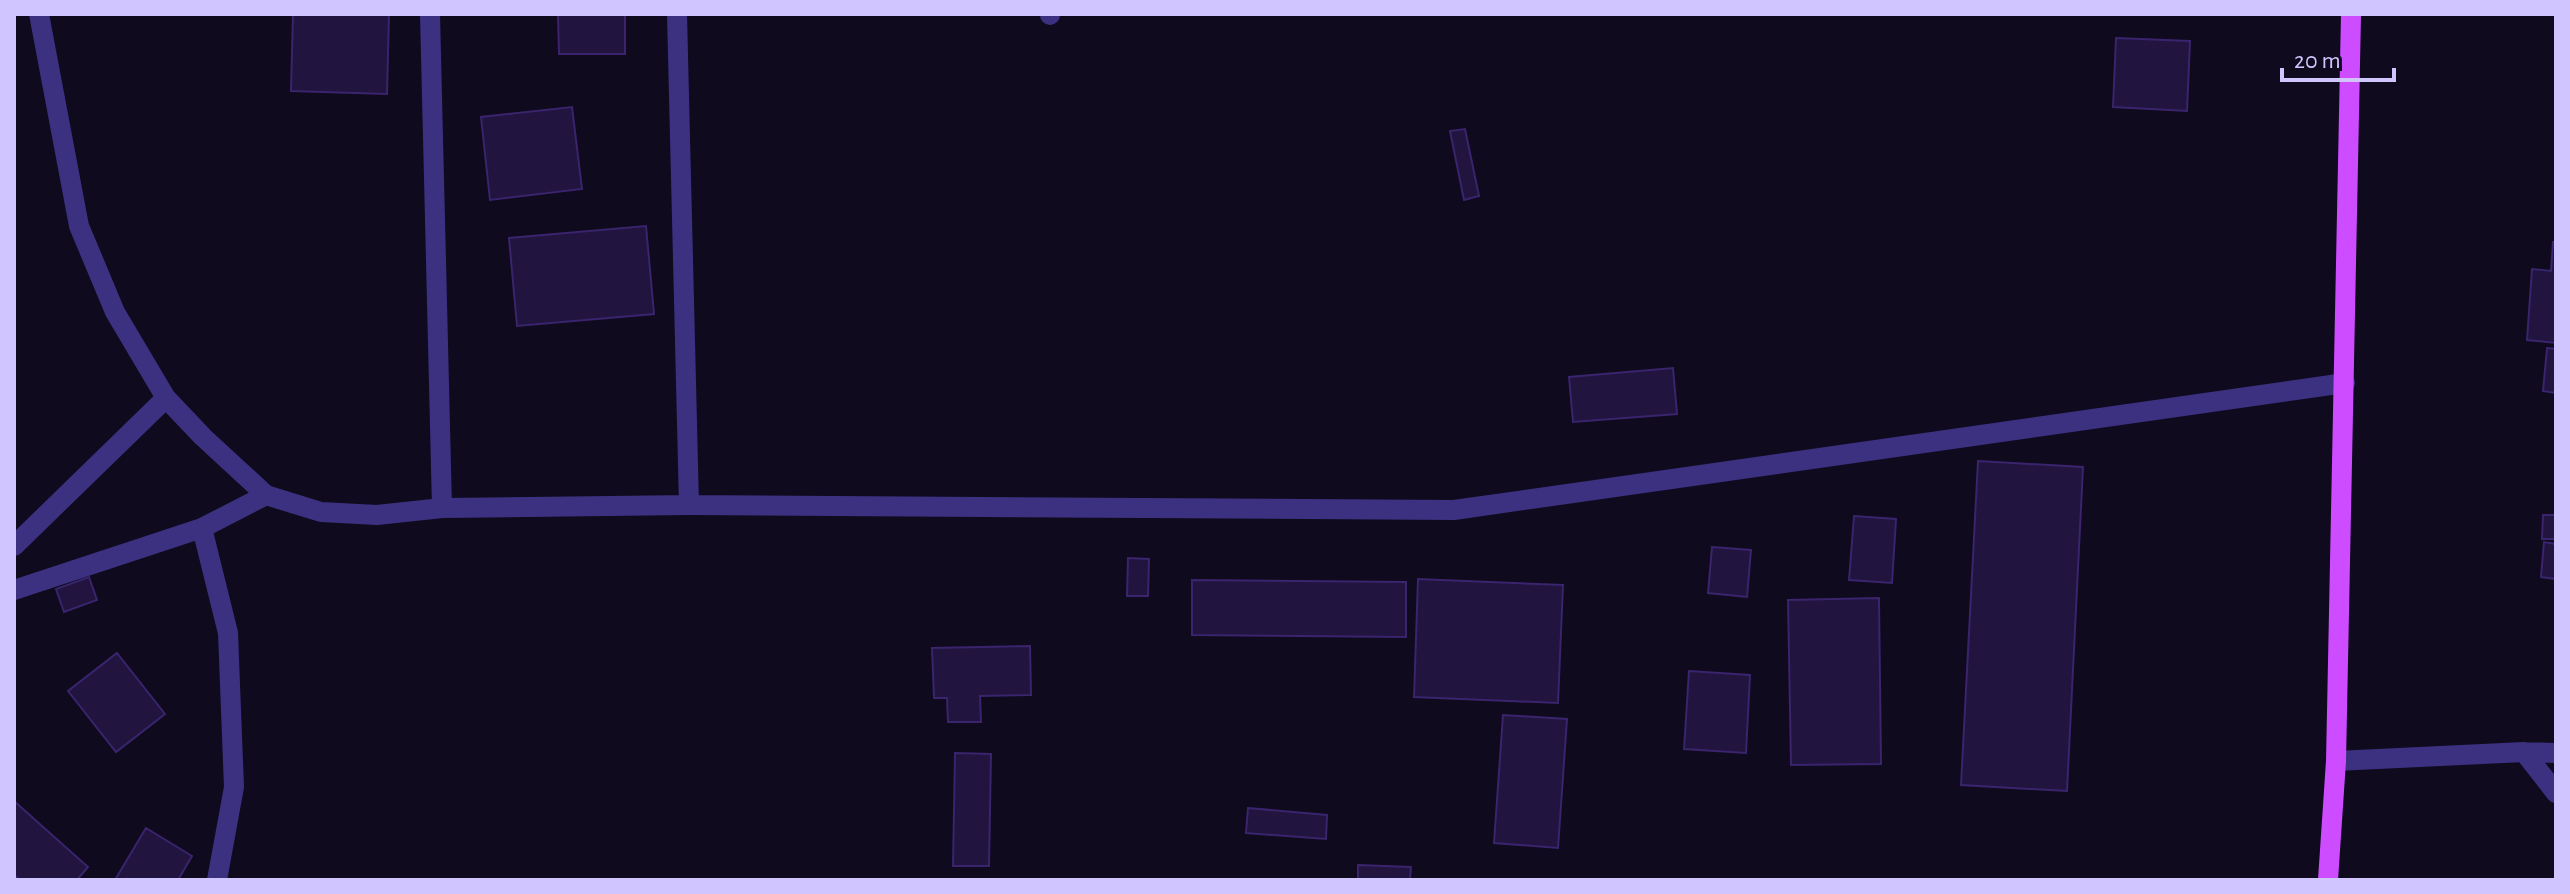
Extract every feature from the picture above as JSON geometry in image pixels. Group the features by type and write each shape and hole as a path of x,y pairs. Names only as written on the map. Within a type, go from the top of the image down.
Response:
{"main road":[{"path":"2328,880 2336,761 2351,14"}],"street":[{"path":"39,14 79,226 115,312 166,398 266,495 321,512 377,515 442,508 689,505 1454,510 2345,383"},
{"path":"430,14 442,508"},
{"path":"677,14 689,505"},
{"path":"14,546 166,398"},
{"path":"14,590 202,528 266,495"},
{"path":"202,528 228,633 232,725 234,787 217,880"},
{"path":"2524,752 2556,793"},
{"path":"2336,761 2556,753"}],"building":[{"path":"293,14 389,14 387,94 291,91"},
{"path":"558,14 625,14 625,54 559,54"},
{"path":"2116,38 2190,41 2187,111 2113,107"},
{"path":"572,107 582,189 490,200 481,117"},
{"path":"1465,129 1479,196 1464,200 1450,131"},
{"path":"646,226 654,314 517,326 509,238"},
{"path":"2553,242 2556,242 2556,343 2527,340 2532,269 2551,271"},
{"path":"2547,348 2556,349 2556,393 2543,391"},
{"path":"1673,368 1677,414 1573,422 1569,377"},
{"path":"1978,461 2083,467 2067,791 1961,785"},
{"path":"2543,515 2556,515 2556,539 2542,539"},
{"path":"1854,516 1896,519 1892,583 1849,580"},
{"path":"2544,542 2556,544 2556,579 2541,577"},
{"path":"1712,547 1751,550 1747,597 1708,593"},
{"path":"1128,558 1149,559 1148,596 1127,596"},
{"path":"89,577 97,600 64,612 56,589"},
{"path":"1418,579 1563,585 1558,703 1414,697"},
{"path":"1192,580 1406,582 1406,637 1192,635"},
{"path":"1879,598 1881,764 1791,765 1788,600"},
{"path":"1030,646 1031,695 980,696 981,722 948,722 947,698 934,698 932,648"},
{"path":"117,653 165,714 116,752 68,691"},
{"path":"1689,671 1750,675 1746,753 1684,749"},
{"path":"1503,715 1567,719 1558,848 1494,843"},
{"path":"955,753 991,754 989,866 953,866"},
{"path":"14,801 88,867 77,880 20,880 14,875"},
{"path":"1248,808 1327,815 1326,839 1246,833"},
{"path":"146,828 192,856 178,880 115,880"},
{"path":"1358,865 1411,867 1410,880 1358,880"}]}
